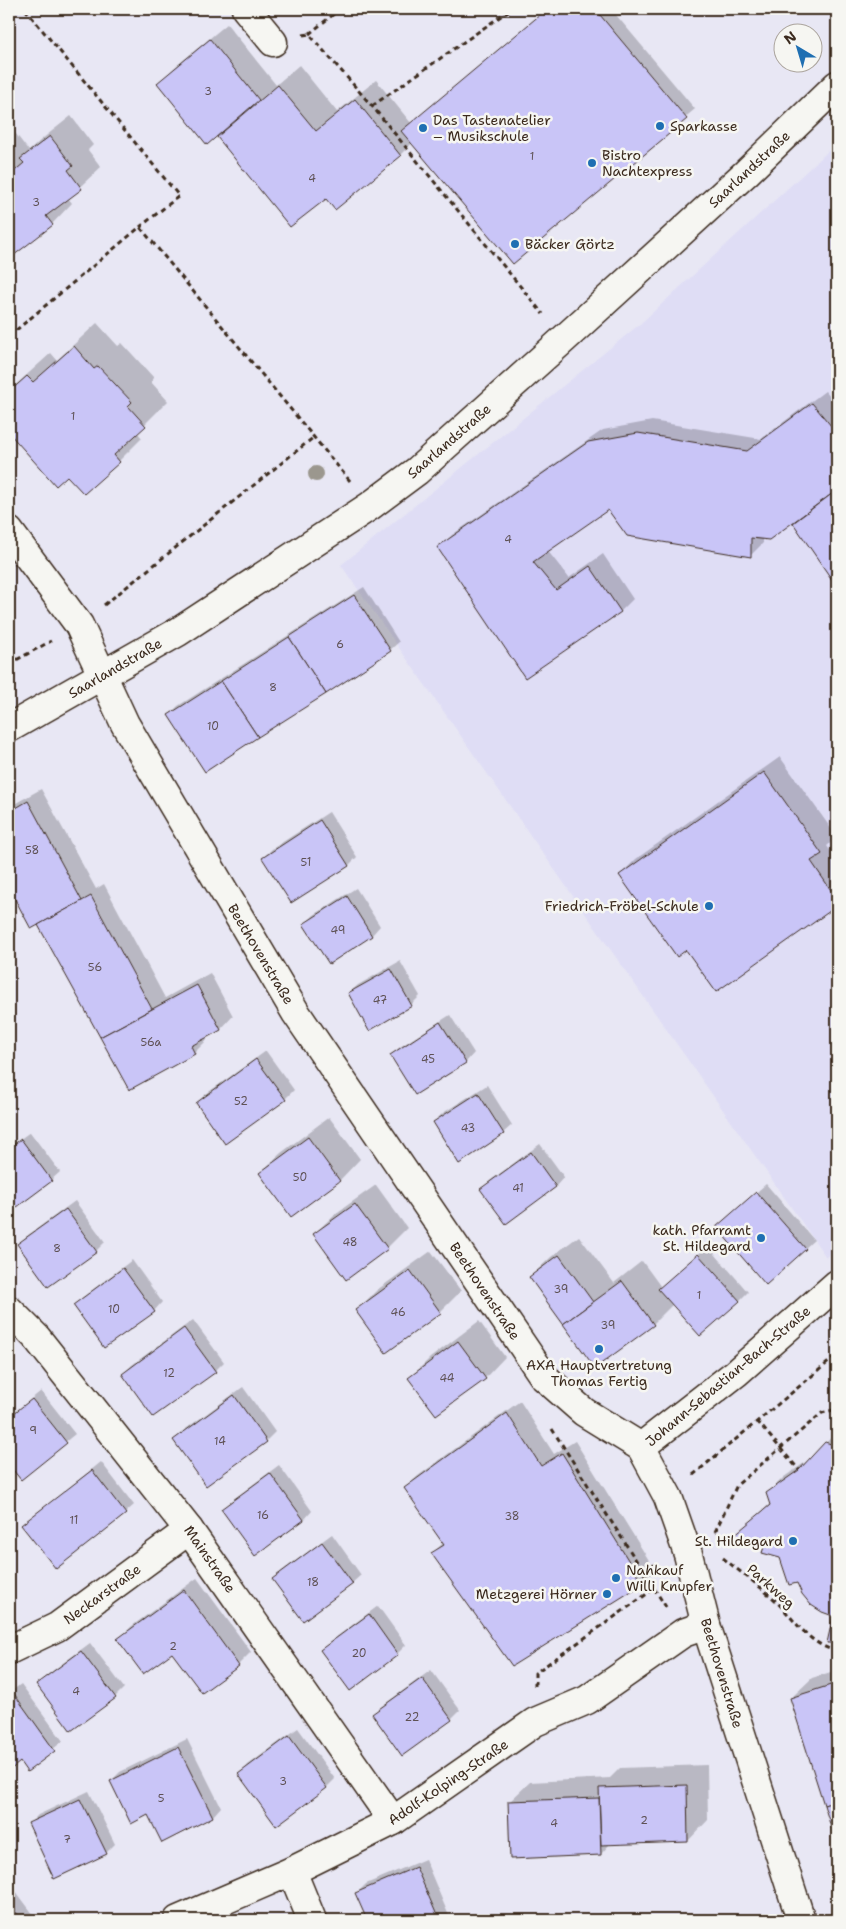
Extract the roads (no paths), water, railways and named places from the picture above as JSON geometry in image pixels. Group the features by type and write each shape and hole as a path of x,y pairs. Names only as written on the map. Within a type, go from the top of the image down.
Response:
{"street":[{"path":"246,9 273,42"},
{"name":"Saarlandstraße","path":"9,728 178,632 370,506 417,471 746,173 837,85"},
{"name":"Beethovenstraße","path":"9,531 79,625 125,724 296,1013 544,1377 584,1412 641,1448 698,1550 695,1629 801,1920"},
{"name":"Johann-Sebastian-Bach-Straße","path":"641,1448 736,1373 837,1284"},
{"name":"Mainstraße","path":"9,1310 36,1337 189,1530 393,1822"},
{"name":"Neckarstraße","path":"9,1650 57,1627 189,1530"},
{"name":"Adolf-Kolping-Straße","path":"178,1920 292,1871 393,1822 534,1722 587,1700 695,1629"},
{"path":"292,1871 312,1920"}],"place":[{"name":"Sparkasse","path":"660,126"},
{"name":"Das Tastenatelier – Musikschule","path":"423,128"},
{"name":"Bistro Nachtexpress","path":"592,163"},
{"name":"Bäcker Görtz","path":"515,244"},
{"name":"Friedrich-Fröbel-Schule","path":"709,906"},
{"name":"kath. Pfarramt St. Hildegard","path":"761,1238"},
{"name":"AXA Hauptvertretung Thomas Fertig","path":"599,1349"},
{"name":"St. Hildegard","path":"793,1541"},
{"name":"Nahkauf Willi Knupfer","path":"616,1578"},
{"name":"Metzgerei Hörner","path":"607,1594"}]}
